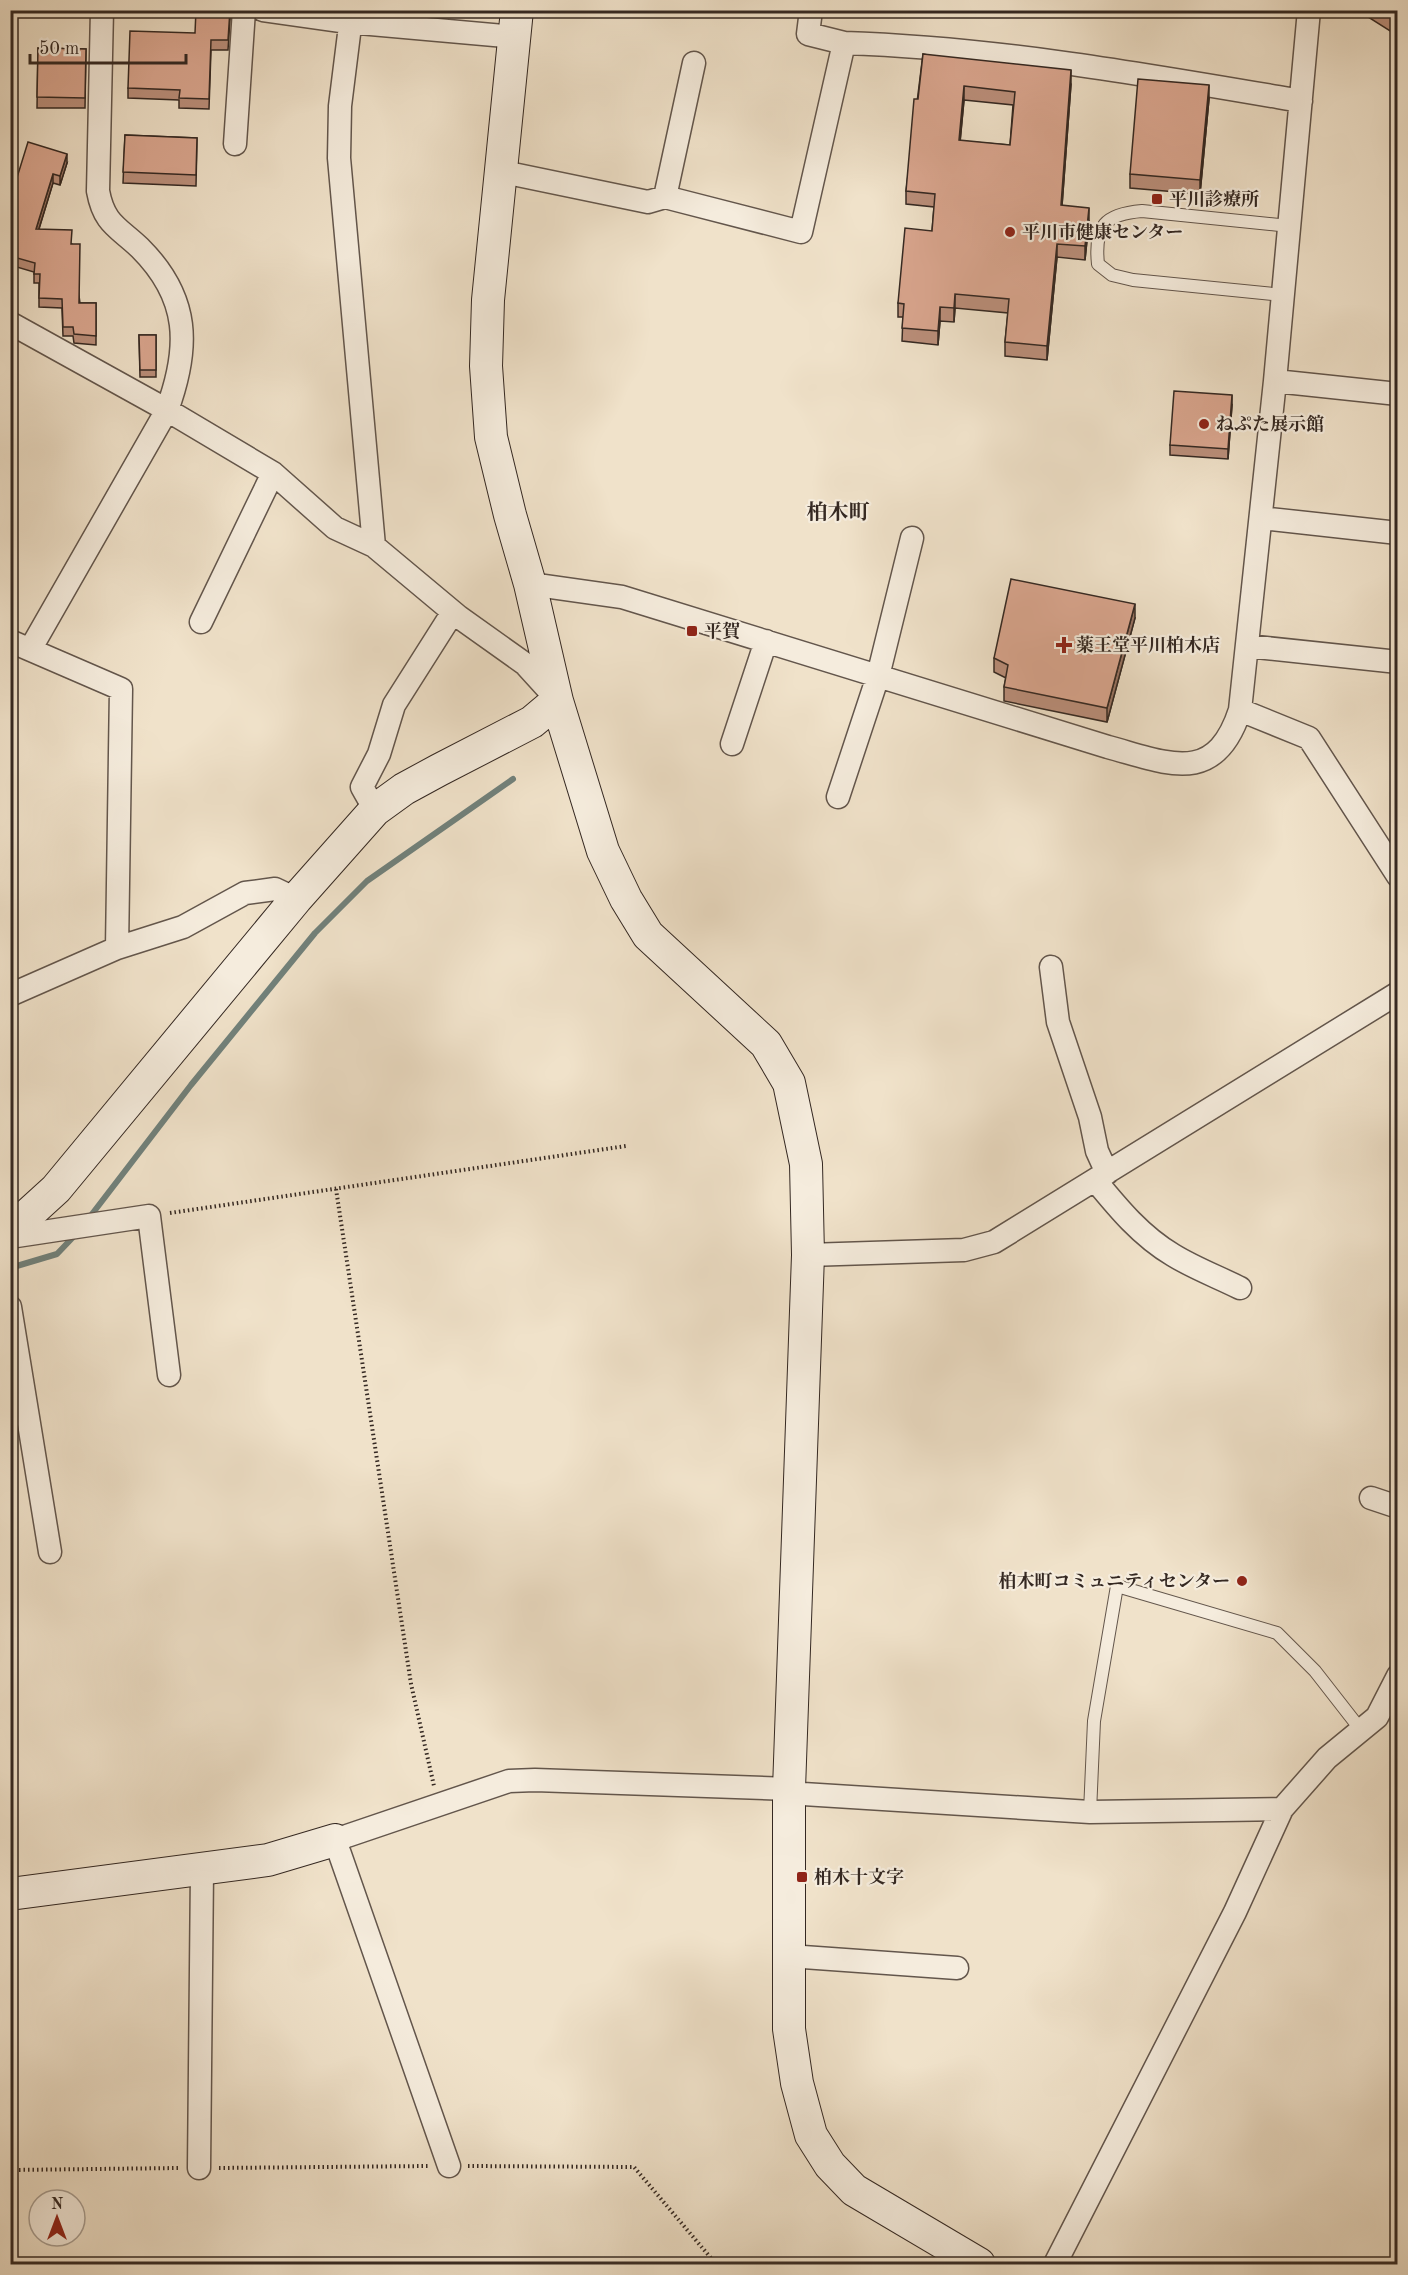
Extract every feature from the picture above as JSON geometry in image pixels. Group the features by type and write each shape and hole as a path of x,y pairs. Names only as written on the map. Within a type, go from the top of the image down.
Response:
{"street":[{"path":"102,10 98,191 102,211 109,222 139,247 164,273 179,311 182,352 178,378 167,410 21,645 121,689 117,948"},
{"path":"235,144 244,10"},
{"path":"262,10 516,24 503,172 488,300 486,366 491,437 558,701 603,851 626,899 648,935 766,1044 789,1083 806,1164 808,1254 789,1789 789,2029 797,2083 811,2135 830,2165 854,2190 967,2262"},
{"path":"811,10 808,34 844,43 915,45 1112,69 1301,101"},
{"path":"530,584 622,597 1108,747 1182,765 1208,759 1233,733 1240,710 1275,381 1309,10"},
{"path":"350,16 340,106 339,158 375,546"},
{"path":"503,172 648,202 664,196 801,232 844,43"},
{"path":"664,196 694,63"},
{"path":"10,323 167,410 273,473 335,528 375,546 453,612 525,664 558,701"},
{"path":"1275,381 1398,394"},
{"path":"201,622 273,473"},
{"path":"1261,518 1398,533"},
{"path":"838,797 878,676 912,538"},
{"path":"375,810 362,787 379,754 394,705 453,612"},
{"path":"732,744 766,641"},
{"path":"1247,646 1398,662"},
{"path":"10,1231 56,1190 296,899 375,810 421,779 532,722 558,701"},
{"path":"1240,710 1309,738 1398,876"},
{"path":"10,995 117,948 183,927 245,893 274,889 296,899"},
{"path":"1051,967 1058,1022 1090,1117 1101,1176 1126,1216 1172,1255 1240,1288"},
{"path":"808,1254 964,1250 994,1242 1398,993"},
{"path":"10,1237 149,1216 169,1375"},
{"path":"10,1307 50,1552"},
{"path":"1371,1498 1398,1507"},
{"path":"1055,2265 1235,1912 1282,1809 1328,1758 1377,1717 1398,1676"},
{"path":"10,1894 268,1860 510,1781 789,1789 803,1794 1090,1812 1282,1809"},
{"path":"335,1840 449,2166"},
{"path":"199,2168 202,1870"},
{"path":"789,1956 957,1968"}],"lane":[{"path":"1283,295 1133,280 1112,275 1098,264 1096,246 1100,229 1110,218 1125,212 1142,211 1289,226"},
{"path":"1090,1812 1094,1721 1117,1586 1277,1633 1315,1671 1361,1730"}],"path":[{"path":"149,1216 626,1146"},
{"path":"336,1189 411,1684 438,1805"},
{"path":"10,2170 449,2166 634,2167 716,2265"}],"building":[{"path":"196,10 230,10 228,40 211,40 209,99 179,98 180,90 128,88 130,31 195,33"},
{"path":"1379,10 1398,10 1398,22"},
{"path":"38,48 86,49 85,98 37,97"},
{"name":"平川市健康センター","path":"923,54 1071,70 1061,205 1089,208 1085,246 1057,244 1047,346 1005,342 1009,299 955,294 954,308 940,307 938,331 902,328 904,304 898,303 905,228 932,231 935,194 906,191 914,99 918,99","holes":["964,86 1015,92 1010,145 959,140"]},
{"path":"1138,79 1209,85 1200,180 1130,174"},
{"path":"125,135 197,138 196,175 123,172"},
{"path":"28,142 67,154 60,176 53,174 36,229 72,230 71,244 80,244 79,303 96,303 96,336 74,334 73,327 63,327 62,299 39,298 40,274 34,274 35,263 10,256 10,200"},
{"path":"139,335 156,335 156,370 140,370"},
{"path":"1174,391 1232,395 1228,449 1170,445"},
{"name":"薬王堂平川柏木店","path":"1011,579 1135,604 1107,708 1004,687 1008,665 994,658"}],"waterway":[{"path":"89,1218 191,1085 315,933 367,881 513,779"},
{"path":"10,1268 57,1254 77,1233"}],"place":[{"name":"平川診療所","path":"1157,199"},
{"name":"平川市健康センター","path":"1010,232"},
{"name":"ねぷた展示館","path":"1204,424"},
{"name":"平賀","path":"692,631"},
{"name":"薬王堂平川柏木店","path":"1064,645"},
{"name":"柏木町コミュニティセンター","path":"1242,1581"},
{"name":"柏木十文字","path":"802,1877"}],"district":[{"name":"柏木町","path":"838,512"}]}
